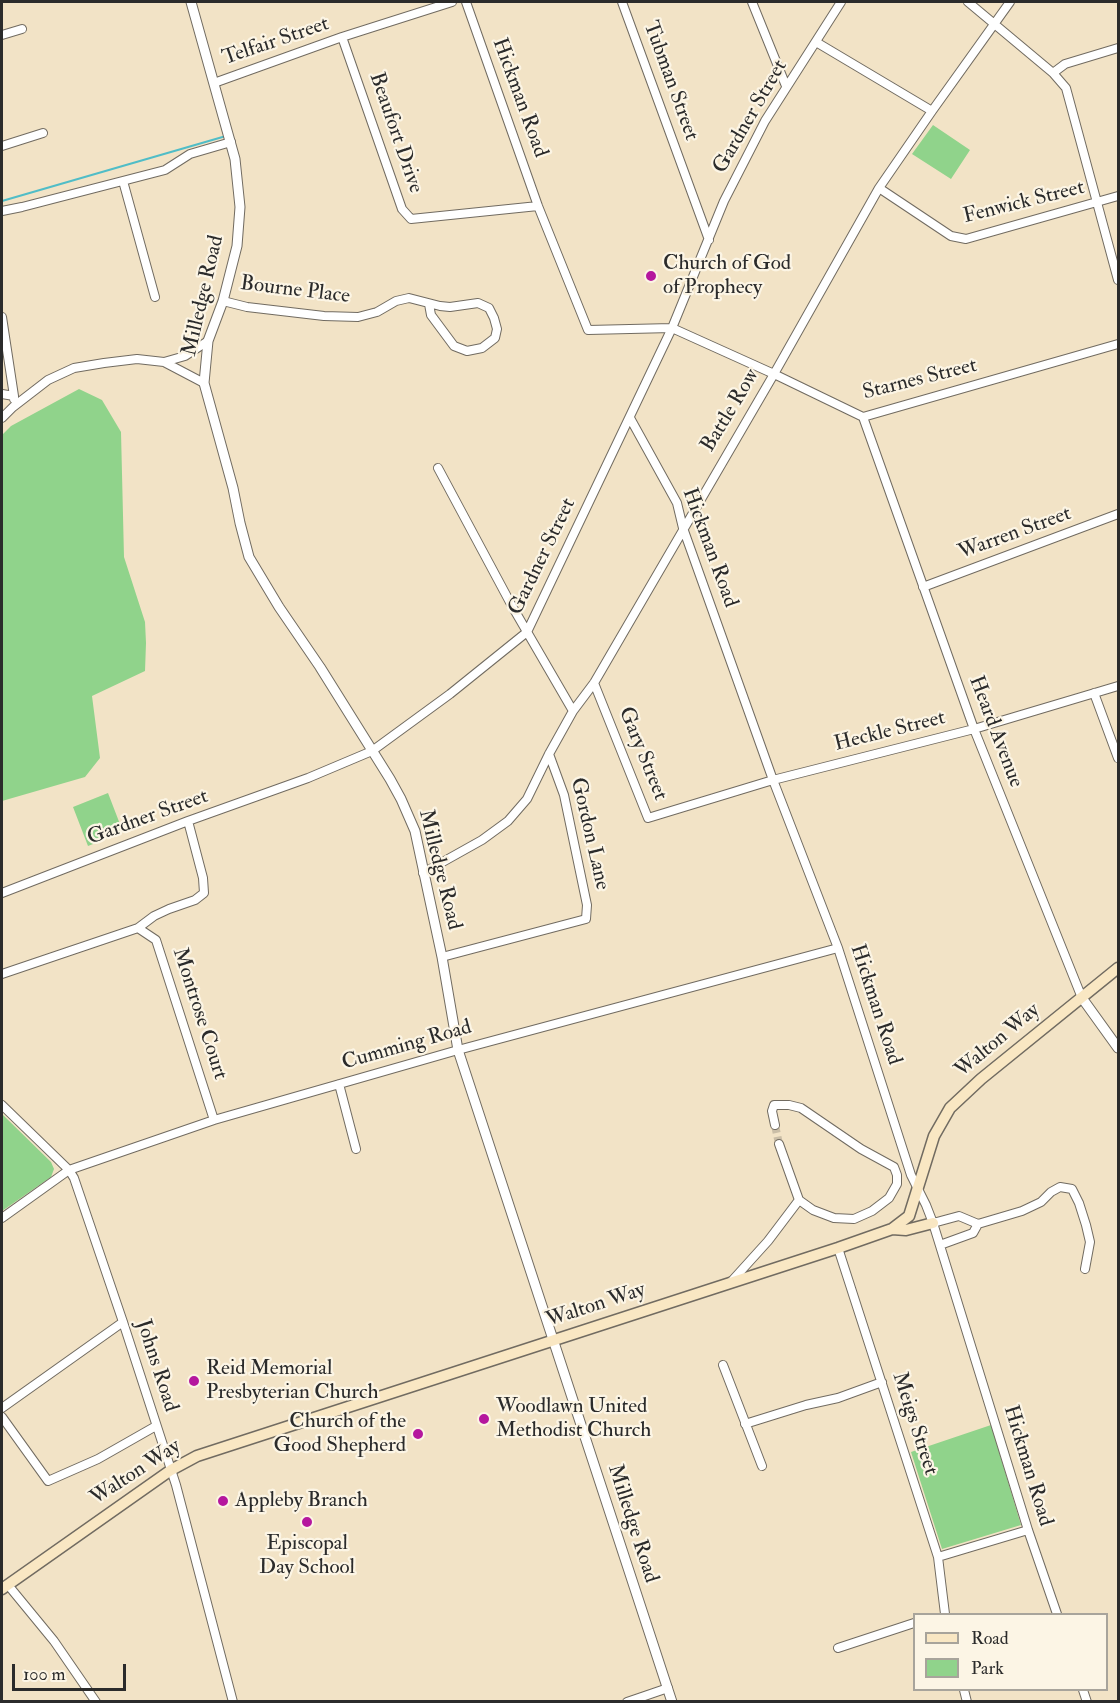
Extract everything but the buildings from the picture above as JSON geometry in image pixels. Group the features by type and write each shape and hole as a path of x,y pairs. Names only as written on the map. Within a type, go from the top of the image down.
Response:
{"main road":[{"name":"Walton Way","path":"4,1587 171,1470 197,1456 892,1229 909,1216 934,1136 950,1108 981,1079 1119,968"},
{"path":"892,1229 906,1230 933,1223"}],"street":[{"name":"Milledge Road","path":"191,2 236,159 240,207 237,246 223,301 208,341 204,383 249,557 372,751 401,799 415,831 442,957 458,1050 672,1701"},
{"name":"Telfair Street","path":"214,83 342,37 452,2"},
{"name":"Hickman Road","path":"466,2 538,206 588,330 672,328"},
{"name":"Tubman Street","path":"622,2 709,240"},
{"path":"752,2 786,87"},
{"name":"Gardner Street","path":"2,893 188,821 297,782 372,751 450,694 527,632 672,328 724,201 765,121 841,2"},
{"path":"968,2 1053,73 1066,88 1119,280"},
{"name":"Battle Row","path":"423,873 482,840 508,821 527,799 573,711 594,682 774,374 879,188 1010,2"},
{"path":"2,35 22,29"},
{"name":"Beaufort Drive","path":"342,37 402,209 411,219 538,206"},
{"path":"816,42 932,111"},
{"path":"1053,73 1065,64 1119,48"},
{"path":"2,146 43,133"},
{"path":"2,211 165,170 190,154 231,142"},
{"path":"123,181 154,297"},
{"name":"Fenwick Street","path":"879,188 951,236 966,239 1119,196"},
{"name":"Bourne Place","path":"223,301 247,307 324,316 358,317 377,312 396,301 409,298 450,307 478,303 489,308 497,329 495,338 482,348 467,351 454,346 431,315 429,304"},
{"path":"2,317 14,396 12,406"},
{"name":"Starnes Street","path":"672,328 863,417 1119,344"},
{"path":"164,362 185,356 208,341"},
{"path":"2,418 12,406 48,380 74,368 137,359 164,362 204,383"},
{"path":"2,394 14,396"},
{"name":"Heard Avenue","path":"863,417 974,729 1082,998 1119,1048"},
{"name":"Hickman Road","path":"630,418 677,503 683,528 773,780 838,948 911,1175 933,1223 1028,1530 1057,1613"},
{"path":"438,468 527,632 573,711"},
{"name":"Warren Street","path":"923,587 1119,514"},
{"name":"Gary Street","path":"594,682 648,818 773,780"},
{"name":"Heckle Street","path":"773,780 974,729 1119,686"},
{"path":"1094,693 1119,758"},
{"name":"Gordon Lane","path":"442,957 586,919 587,905 564,795 549,754"},
{"path":"2,974 138,928 154,916 195,900 204,892 203,878 188,821"},
{"name":"Montrose Court","path":"138,928 156,940 214,1120"},
{"name":"Cumming Road","path":"2,1218 69,1170 214,1120 458,1050 838,948"},
{"path":"339,1084 356,1149"},
{"name":"Johns Road","path":"2,1105 69,1170 74,1178 171,1470 233,1701"},
{"path":"775,1125 772,1111 774,1105 801,1108 861,1149 894,1167 897,1184 889,1198 872,1211 854,1219 834,1218 813,1210 799,1200 779,1144"},
{"path":"897,1174 911,1175"},
{"path":"933,1223 959,1215 978,1224 1022,1211 1041,1202 1060,1187 1072,1190 1079,1203 1090,1242 1085,1269"},
{"path":"730,1283 768,1241 799,1200"},
{"path":"940,1245 973,1233 978,1224"},
{"name":"Meigs Street","path":"838,1248 938,1557 944,1613"},
{"path":"2,1408 123,1322"},
{"path":"723,1365 762,1466"},
{"path":"746,1424 799,1407 838,1398 882,1382"},
{"path":"2,1417 48,1481 98,1459 156,1426"},
{"path":"938,1557 1028,1530"},
{"path":"4,1587 54,1641 96,1701"},
{"path":"838,1648 913,1624"},
{"path":"627,1701 668,1688"}],"green space":[{"path":"933,125 970,150 951,179 912,154"},
{"path":"79,389 102,400 121,432 124,557 145,622 145,671 92,696 100,758 85,777 2,801 2,435 11,426"},
{"path":"108,793 123,832 88,846 73,807"},
{"path":"2,1114 51,1162 54,1169 51,1177 2,1211"},
{"path":"991,1425 1021,1525 942,1549 911,1452"}],"waterway":[{"path":"2,201 226,136"}],"tunnel":[{"path":"775,1125 779,1144"}],"place":[{"name":"Church of God of Prophecy","path":"651,276"},
{"name":"Reid Memorial Presbyterian Church","path":"194,1381"},
{"name":"Woodlawn United Methodist Church","path":"484,1419"},
{"name":"Church of the Good Shepherd","path":"418,1434"},
{"name":"Appleby Branch","path":"223,1501"},
{"name":"Episcopal Day School","path":"307,1522"}]}
